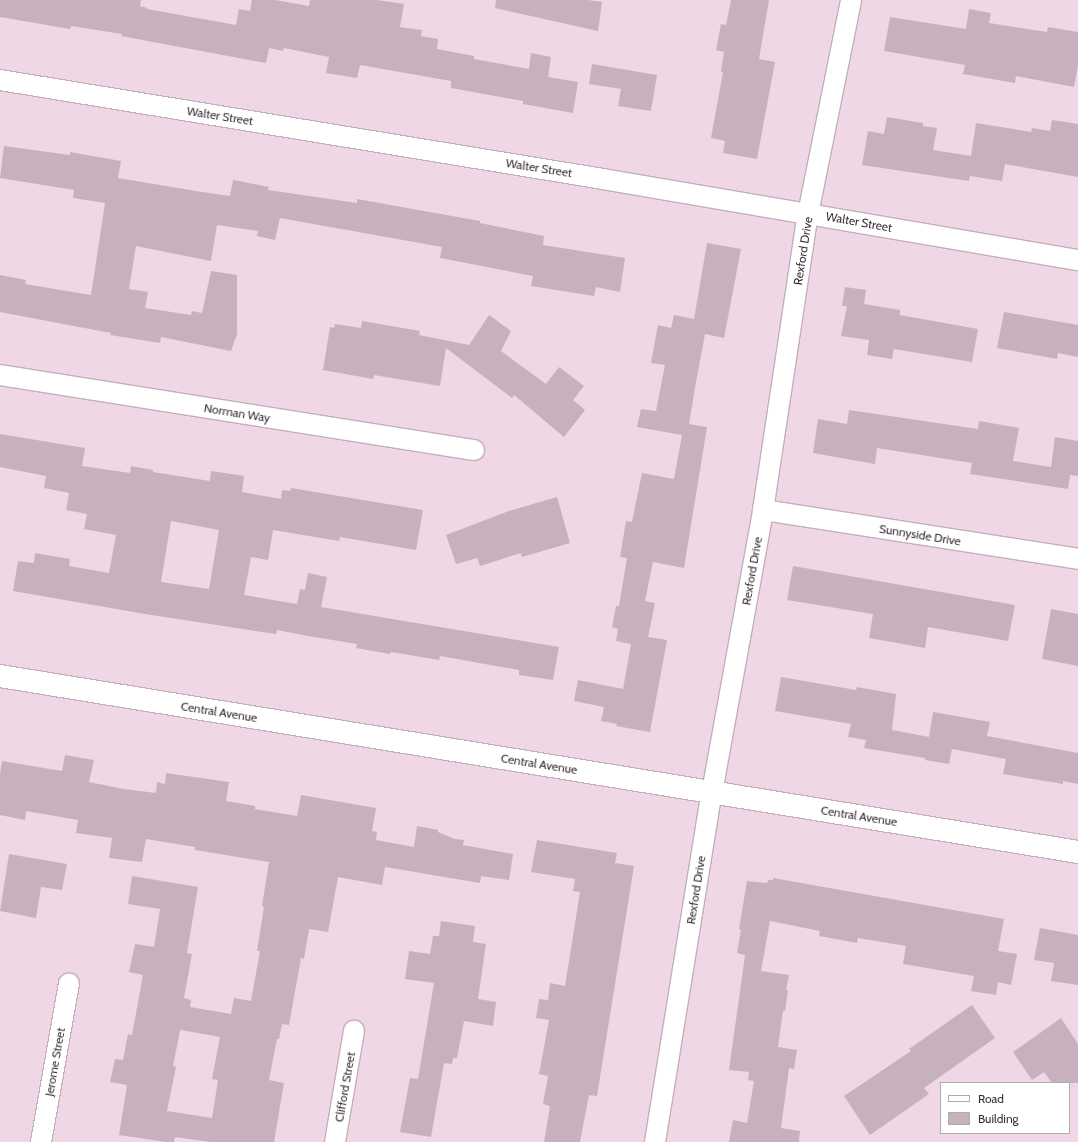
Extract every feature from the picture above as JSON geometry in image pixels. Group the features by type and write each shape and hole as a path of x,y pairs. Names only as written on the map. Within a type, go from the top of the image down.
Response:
{"main road":[{"name":"Central Avenue","path":"0,676 1078,852"}],"street":[{"name":"Rexford Drive","path":"654,1142 712,792 763,510 808,214 851,0"},
{"name":"Walter Street","path":"0,80 1078,260"},
{"name":"Norman Way","path":"0,375 474,450"},
{"name":"Sunnyside Drive","path":"763,510 1078,559"},
{"name":"Jerome Street","path":"41,1142 69,983"},
{"name":"Clifford Street","path":"335,1142 354,1031"}],"building":[{"path":"0,0 141,0 140,6 147,9 236,25 239,9 250,11 252,0 275,0 309,6 310,0 377,0 404,4 400,27 422,30 421,36 438,39 437,49 474,56 474,59 529,69 531,53 551,57 548,77 578,82 573,113 523,104 523,101 451,88 451,81 360,65 357,78 326,73 329,57 284,48 283,51 269,48 266,63 121,36 122,34 71,26 70,29 0,17"},
{"path":"496,0 588,0 602,2 598,31 495,8"},
{"path":"731,0 769,0 759,59 775,62 757,159 723,153 725,141 711,138 723,72 721,72 724,52 716,50 721,24 726,25"},
{"path":"969,9 991,13 989,23 1047,32 1048,27 1078,32 1078,65 1074,87 1016,76 1015,83 963,74 965,65 884,51 890,17 966,29"},
{"path":"592,64 657,75 651,111 618,106 621,89 589,84"},
{"path":"887,117 923,123 923,126 937,128 933,150 971,156 976,123 1031,132 1032,128 1050,131 1052,120 1078,124 1078,177 1005,164 1002,181 970,176 969,181 862,165 868,131 884,134"},
{"path":"4,146 70,155 70,152 121,161 118,178 202,192 230,196 233,180 269,187 268,190 357,203 357,199 480,221 480,223 544,236 543,245 625,258 620,292 596,287 594,296 531,286 533,276 440,258 442,247 280,218 275,240 257,236 258,231 217,225 211,261 136,246 129,289 148,292 145,308 191,315 192,311 202,313 211,271 237,275 237,334 231,351 161,337 160,343 110,335 111,333 0,312 0,275 26,280 25,284 91,295 105,203 73,198 74,190 0,178"},
{"path":"707,243 741,249 724,338 705,334 696,382 689,424 707,427 684,568 653,562 645,601 655,603 648,637 667,640 650,732 616,726 617,724 601,721 604,707 574,701 578,680 623,689 631,644 616,641 618,629 612,627 616,606 619,606 627,558 620,557 626,521 632,522 642,473 674,479 682,435 637,427 641,409 656,411 665,365 651,363 658,325 671,328 674,315 694,319"},
{"path":"845,287 866,290 864,304 900,310 900,315 978,329 972,362 894,349 892,359 867,355 869,340 841,336 847,306 842,306"},
{"path":"1004,312 1078,325 1078,357 1058,353 1057,359 997,348"},
{"path":"489,315 511,331 501,351 546,384 559,367 584,386 573,400 585,410 564,437 514,395 512,398 446,348 440,386 374,375 373,379 323,370 330,327 334,328 335,324 361,328 362,321 420,331 419,335 469,345"},
{"path":"849,410 978,429 979,421 1019,428 1013,461 1051,467 1055,437 1078,441 1078,476 1070,475 1068,489 970,474 972,463 877,448 875,464 813,453 818,419 847,424"},
{"path":"0,434 85,448 82,466 130,473 131,466 153,470 153,472 210,481 211,471 244,476 242,492 281,499 282,490 290,491 291,488 423,510 416,550 340,537 339,541 273,530 268,560 251,557 244,595 297,604 300,589 305,590 308,573 327,577 321,607 559,647 553,680 519,675 519,670 440,656 439,660 391,652 390,654 356,648 357,644 277,630 276,634 145,614 13,591 18,561 34,563 35,553 70,559 69,566 109,573 116,535 84,529 87,514 66,510 69,493 44,488 46,476 0,467","holes":["171,521 219,530 209,589 161,582"]},
{"path":"557,497 570,543 522,557 521,553 480,566 477,558 456,564 446,535 509,511"},
{"path":"793,566 1015,605 1008,641 928,627 925,648 869,638 873,614 787,600"},
{"path":"1051,609 1078,614 1078,666 1042,659"},
{"path":"781,677 856,690 857,687 896,694 892,730 929,737 933,712 990,722 987,736 1078,753 1078,784 1063,781 1063,784 1003,774 1006,759 952,749 949,764 925,760 925,758 864,748 866,740 848,737 851,724 775,711"},
{"path":"65,755 94,760 89,782 124,789 156,793 157,782 165,784 166,773 229,782 226,801 255,806 255,809 297,816 301,795 376,808 372,831 377,832 376,840 414,847 417,826 438,830 438,832 455,839 464,840 463,845 513,854 509,880 481,876 480,883 385,867 382,885 338,877 328,932 309,929 304,959 301,958 289,1025 282,1024 279,1039 277,1039 269,1080 284,1083 274,1142 211,1142 175,1137 174,1142 166,1142 119,1135 127,1085 110,1082 115,1059 123,1060 128,1034 132,1035 143,975 129,972 135,944 154,947 160,909 128,904 132,876 198,887 187,953 192,954 184,998 191,1000 190,1007 231,1014 234,998 251,1001 260,951 257,951 269,862 195,850 195,847 146,839 142,862 109,858 112,838 76,833 78,820 26,811 25,820 0,815 0,774 2,761 62,771","holes":["180,1031 220,1037 212,1079 218,1080 212,1118 167,1111 176,1067 173,1066"]},
{"path":"537,840 617,853 615,863 634,866 597,1096 589,1095 580,1142 544,1142 550,1106 543,1104 548,1076 539,1074 549,1020 536,1018 539,999 548,1000 550,983 565,986 580,892 573,891 575,879 531,872"},
{"path":"9,854 67,864 62,890 41,887 36,918 0,911"},
{"path":"773,878 1004,919 998,951 1017,954 1011,985 998,982 996,995 971,991 974,976 903,964 906,946 858,938 857,943 819,936 820,931 770,921 761,971 789,975 786,990 788,990 785,1011 783,1011 778,1047 797,1050 794,1069 789,1068 781,1128 800,1131 799,1142 729,1142 733,1120 747,1123 754,1081 748,1080 749,1072 729,1070 745,955 737,953 741,930 739,929 747,881 767,883 768,880 773,880"},
{"path":"441,921 475,926 473,942 486,944 478,999 496,1002 493,1026 464,1021 457,1058 453,1058 452,1064 444,1063 431,1137 400,1132 410,1078 418,1079 434,983 405,979 409,951 430,954 433,936 439,936"},
{"path":"1040,928 1078,935 1078,985 1051,981 1054,963 1034,960"},
{"path":"972,1005 995,1038 924,1088 929,1094 870,1135 844,1096 911,1051 909,1049"},
{"path":"1061,1018 1078,1044 1078,1083 1051,1082 1044,1072 1032,1080 1013,1052"}]}
